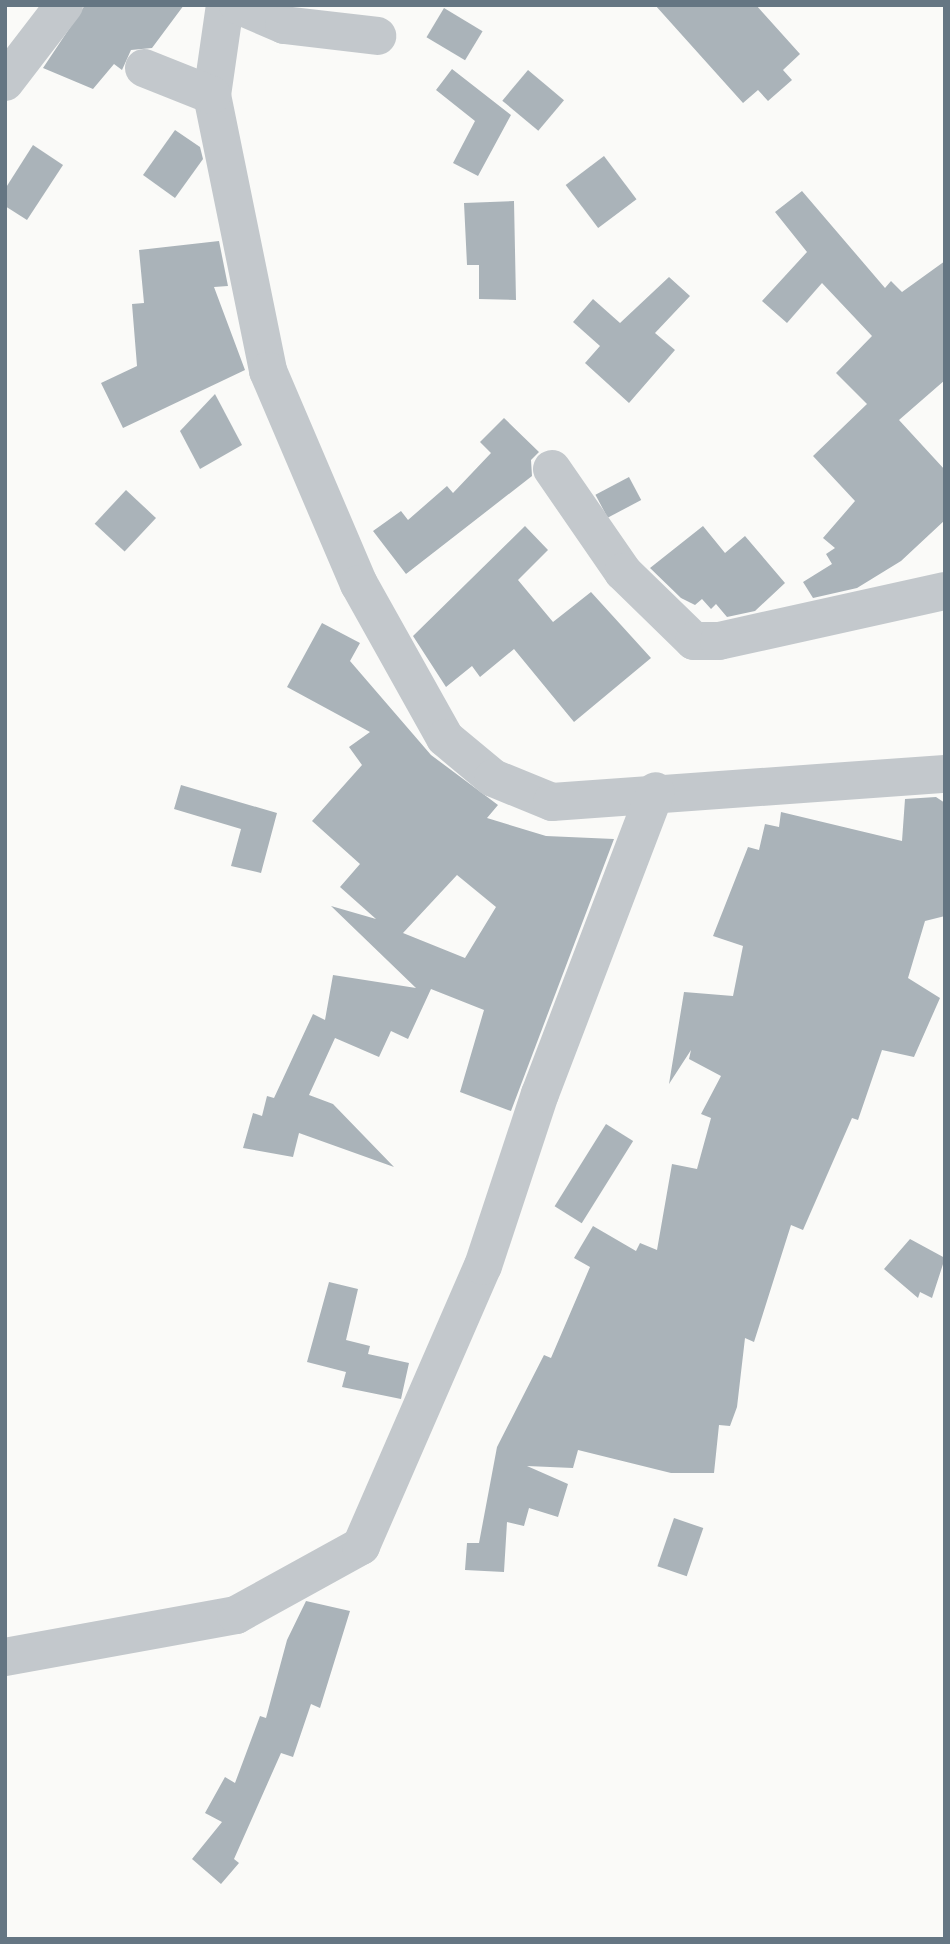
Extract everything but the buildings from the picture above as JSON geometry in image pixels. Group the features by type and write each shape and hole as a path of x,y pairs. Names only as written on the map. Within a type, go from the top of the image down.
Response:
{"street":[{"path":"5,82 64,5"},
{"path":"225,5 212,94 268,371 359,584 425,713 467,759 535,800 585,802 656,791 776,789 945,774"},
{"path":"238,5 284,25 377,36"},
{"path":"144,68 212,94"},
{"path":"552,469 623,572 694,641 719,641 945,591"},
{"path":"5,1657 236,1615 361,1546 483,1266 540,1094 656,791"}]}
